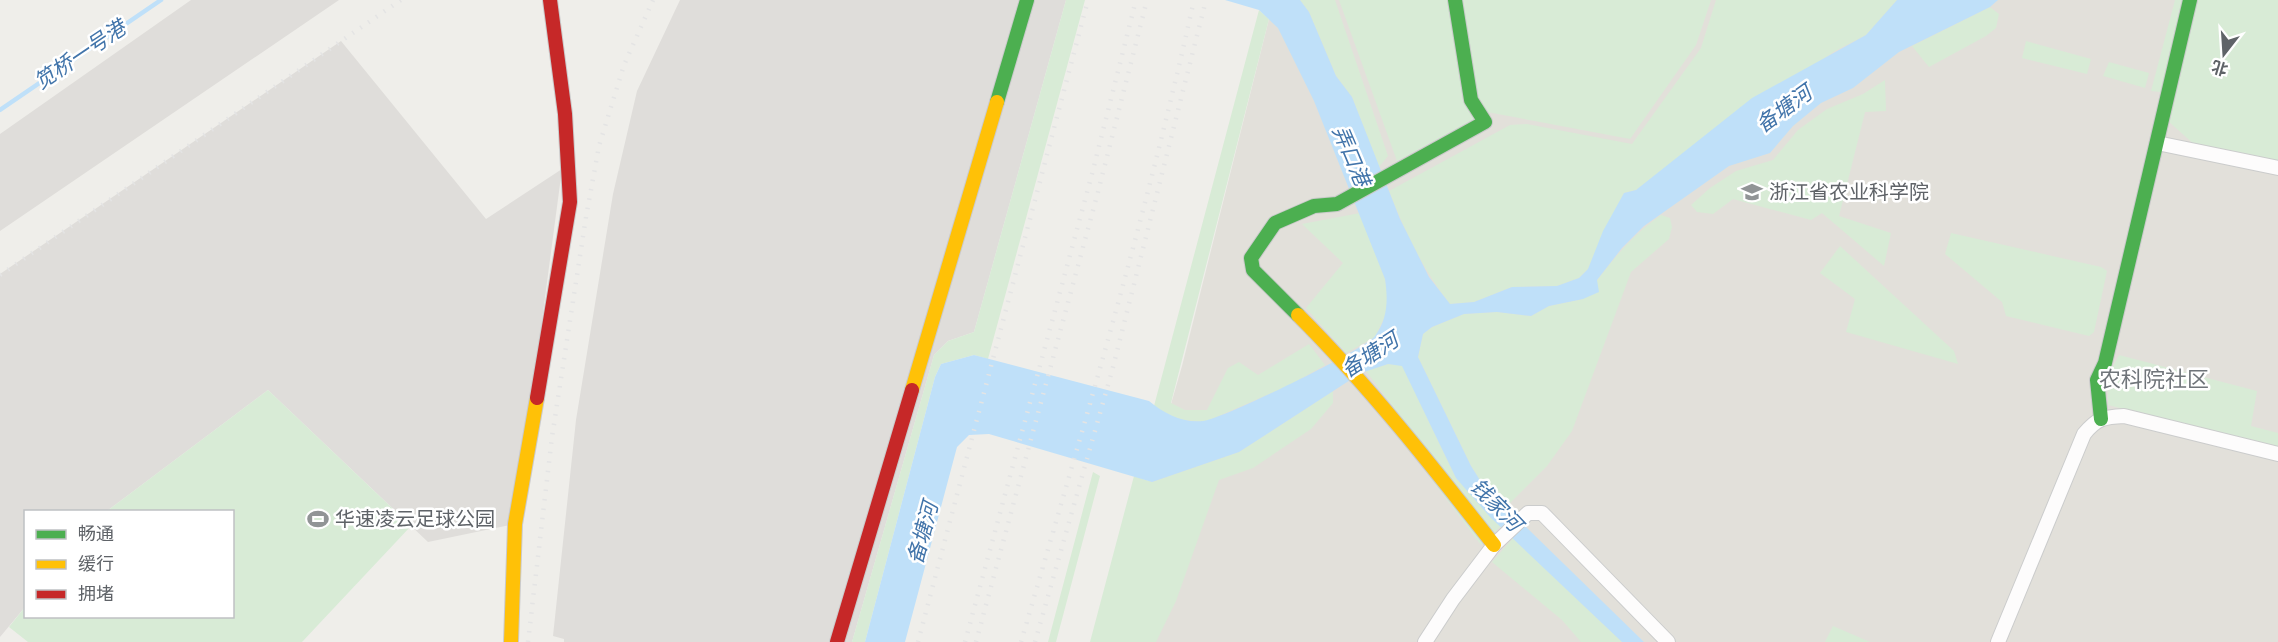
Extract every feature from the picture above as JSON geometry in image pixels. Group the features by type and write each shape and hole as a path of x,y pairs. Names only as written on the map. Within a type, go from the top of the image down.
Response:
{"street":[{"path":"511,642 515,524 570,202 565,114 550,0"},
{"path":"837,642 1027,0"},
{"path":"1455,0 1471,100 1485,122 1337,204 1314,206 1275,223 1251,258 1253,270 1329,347 1424,456 1494,545"},
{"path":"2100,419 2097,380 2105,363 2190,0"},
{"path":"2157,143 2278,168"},
{"path":"1998,642 2084,434 2094,422 2124,416 2278,454"},
{"path":"1425,642 1494,545 1528,513 1542,513 1668,642"}],"shaded area":[{"path":"191,0 339,0 0,231 0,134"},
{"path":"680,0 1066,0 974,332 948,341 934,355 852,642 564,642 564,639 553,636 576,420 613,194 637,91"},
{"name":"浙江省农业科学院","path":"1272,0 2278,0 2278,642 1105,642 1118,588 1182,366"},
{"path":"341,41 486,219 562,169 515,524 428,542 268,390 108,510 24,510 24,608 0,637 0,274"}],"green space":[{"path":"1066,0 1085,0 988,359 974,355 941,364 935,377 865,642 852,642 934,355 948,341 974,332"},
{"path":"1300,0 1335,0 1388,156 1379,167 1352,97 1336,76 1309,12"},
{"path":"1339,0 1711,0 1696,45 1630,139 1487,112 1397,161"},
{"path":"1716,0 1897,0 1866,35 1835,51 1686,152 1636,190 1624,193 1588,269 1579,278 1557,286 1512,287 1474,302 1450,304 1431,278 1415,250 1389,191 1510,125 1527,124 1632,144 1701,48"},
{"path":"2175,0 2184,0 2161,92 2151,91"},
{"path":"2195,0 2278,0 2278,167 2195,145 2168,121"},
{"path":"1990,7 1999,14 1996,28 1986,36 1929,67 1912,46"},
{"path":"1259,10 1269,19 1171,403 1185,410 1207,410 1228,368 1239,362 1258,375 1309,344 1325,365 1290,385 1205,422 1183,420 1165,414 1154,406"},
{"path":"2026,41 2091,59 2087,74 2022,58"},
{"path":"2109,62 2149,73 2145,88 2103,76"},
{"path":"1885,80 1886,111 1865,112 1839,216 1891,233 1884,266 1822,213 1811,220 1733,199 1713,214 1697,212 1691,205 1710,188 1736,171 1773,160 1798,130 1827,109 1863,94"},
{"path":"1360,213 1385,279 1388,298 1386,314 1375,337 1346,353 1306,308 1343,263 1302,224"},
{"path":"1661,215 1670,218 1672,227 1669,239 1631,272 1572,431 1547,466 1506,507 1483,485 1471,466 1418,357 1423,334 1432,327 1464,314 1497,312 1531,316 1549,306 1583,299 1628,243"},
{"path":"1951,233 2101,267 2107,271 2094,332 2089,336 2006,316 2002,302 1945,254"},
{"path":"1840,246 1954,351 1958,364 1846,332 1855,299 1820,273"},
{"path":"2119,355 2257,391 2251,426 2278,433 2278,447 2108,405 2109,374"},
{"path":"1388,364 1402,365 1456,478 1501,526 1481,545 1426,472 1431,457 1366,371"},
{"name":"华速凌云足球公园","path":"268,390 411,526 302,642 28,642 9,627 24,608 24,618 234,618 234,510 108,510"},
{"path":"1333,391 1333,403 1311,429 1253,468 1219,480 1176,601 1156,642 1090,642 1134,476 1152,482 1239,452"},
{"path":"1093,472 1100,476 1056,642 1048,642"},
{"path":"1513,538 1622,642 1581,642 1562,620 1492,562"},
{"path":"1833,626 1870,642 1825,642"}],"water":[{"path":"1225,0 1300,0 1309,12 1336,76 1352,97 1400,219 1429,277 1450,304 1474,302 1512,287 1557,286 1579,278 1588,269 1603,231 1624,193 1636,190 1752,98 1866,35 1897,0 1998,0 1990,7 1899,52 1853,88 1821,103 1793,126 1770,153 1729,166 1644,226 1622,248 1597,280 1599,292 1583,299 1549,306 1531,316 1497,312 1464,314 1432,327 1423,334 1418,357 1471,466 1483,485 1644,642 1622,642 1490,517 1456,478 1402,366 1388,364 1361,373 1239,452 1152,482 989,434 969,435 957,447 905,642 865,642 935,377 941,364 974,355 1149,401 1174,417 1188,421 1203,421 1263,397 1347,355 1375,336 1379,329 1386,309 1385,279 1314,101 1278,28 1259,10"}],"waterway":[{"name":"笕桥一号港","path":"0,110 161,0"}],"railway":[{"path":"0,275 401,0"},
{"path":"528,642 552,437 599,146 624,65 653,0"},
{"path":"918,642 1088,0"},
{"path":"965,642 1092,174 1136,0"},
{"path":"976,642 1098,192 1147,0"},
{"path":"1021,642 1135,242 1194,0"},
{"path":"1035,642 1112,371 1206,0"}],"traffic: fast":[{"path":"997,102 1027,0"},
{"path":"1298,315 1253,270 1251,258 1275,223 1314,206 1337,204 1485,122 1471,100 1455,0"},
{"path":"2101,419 2097,380 2105,363 2190,0"}],"traffic: slow":[{"path":"912,390 997,102"},
{"path":"1298,315 1325,342 1424,456 1494,545"},
{"path":"511,642 515,524 537,398"}],"traffic: jam":[{"path":"537,398 570,202 565,114 550,0"},
{"path":"837,642 912,390"}],"place":[{"name":"浙江省农业科学院","path":"1752,192"},
{"name":"华速凌云足球公园","path":"318,519"}],"district":[{"name":"农科院社区","path":"2154,379"}],"water label":[{"name":"备塘河","path":"1784,109"},
{"name":"弄口港","path":"1351,156"},
{"name":"备塘河","path":"1370,355"},
{"name":"钱家河","path":"1496,505"},
{"name":"备塘河","path":"923,533"}]}
